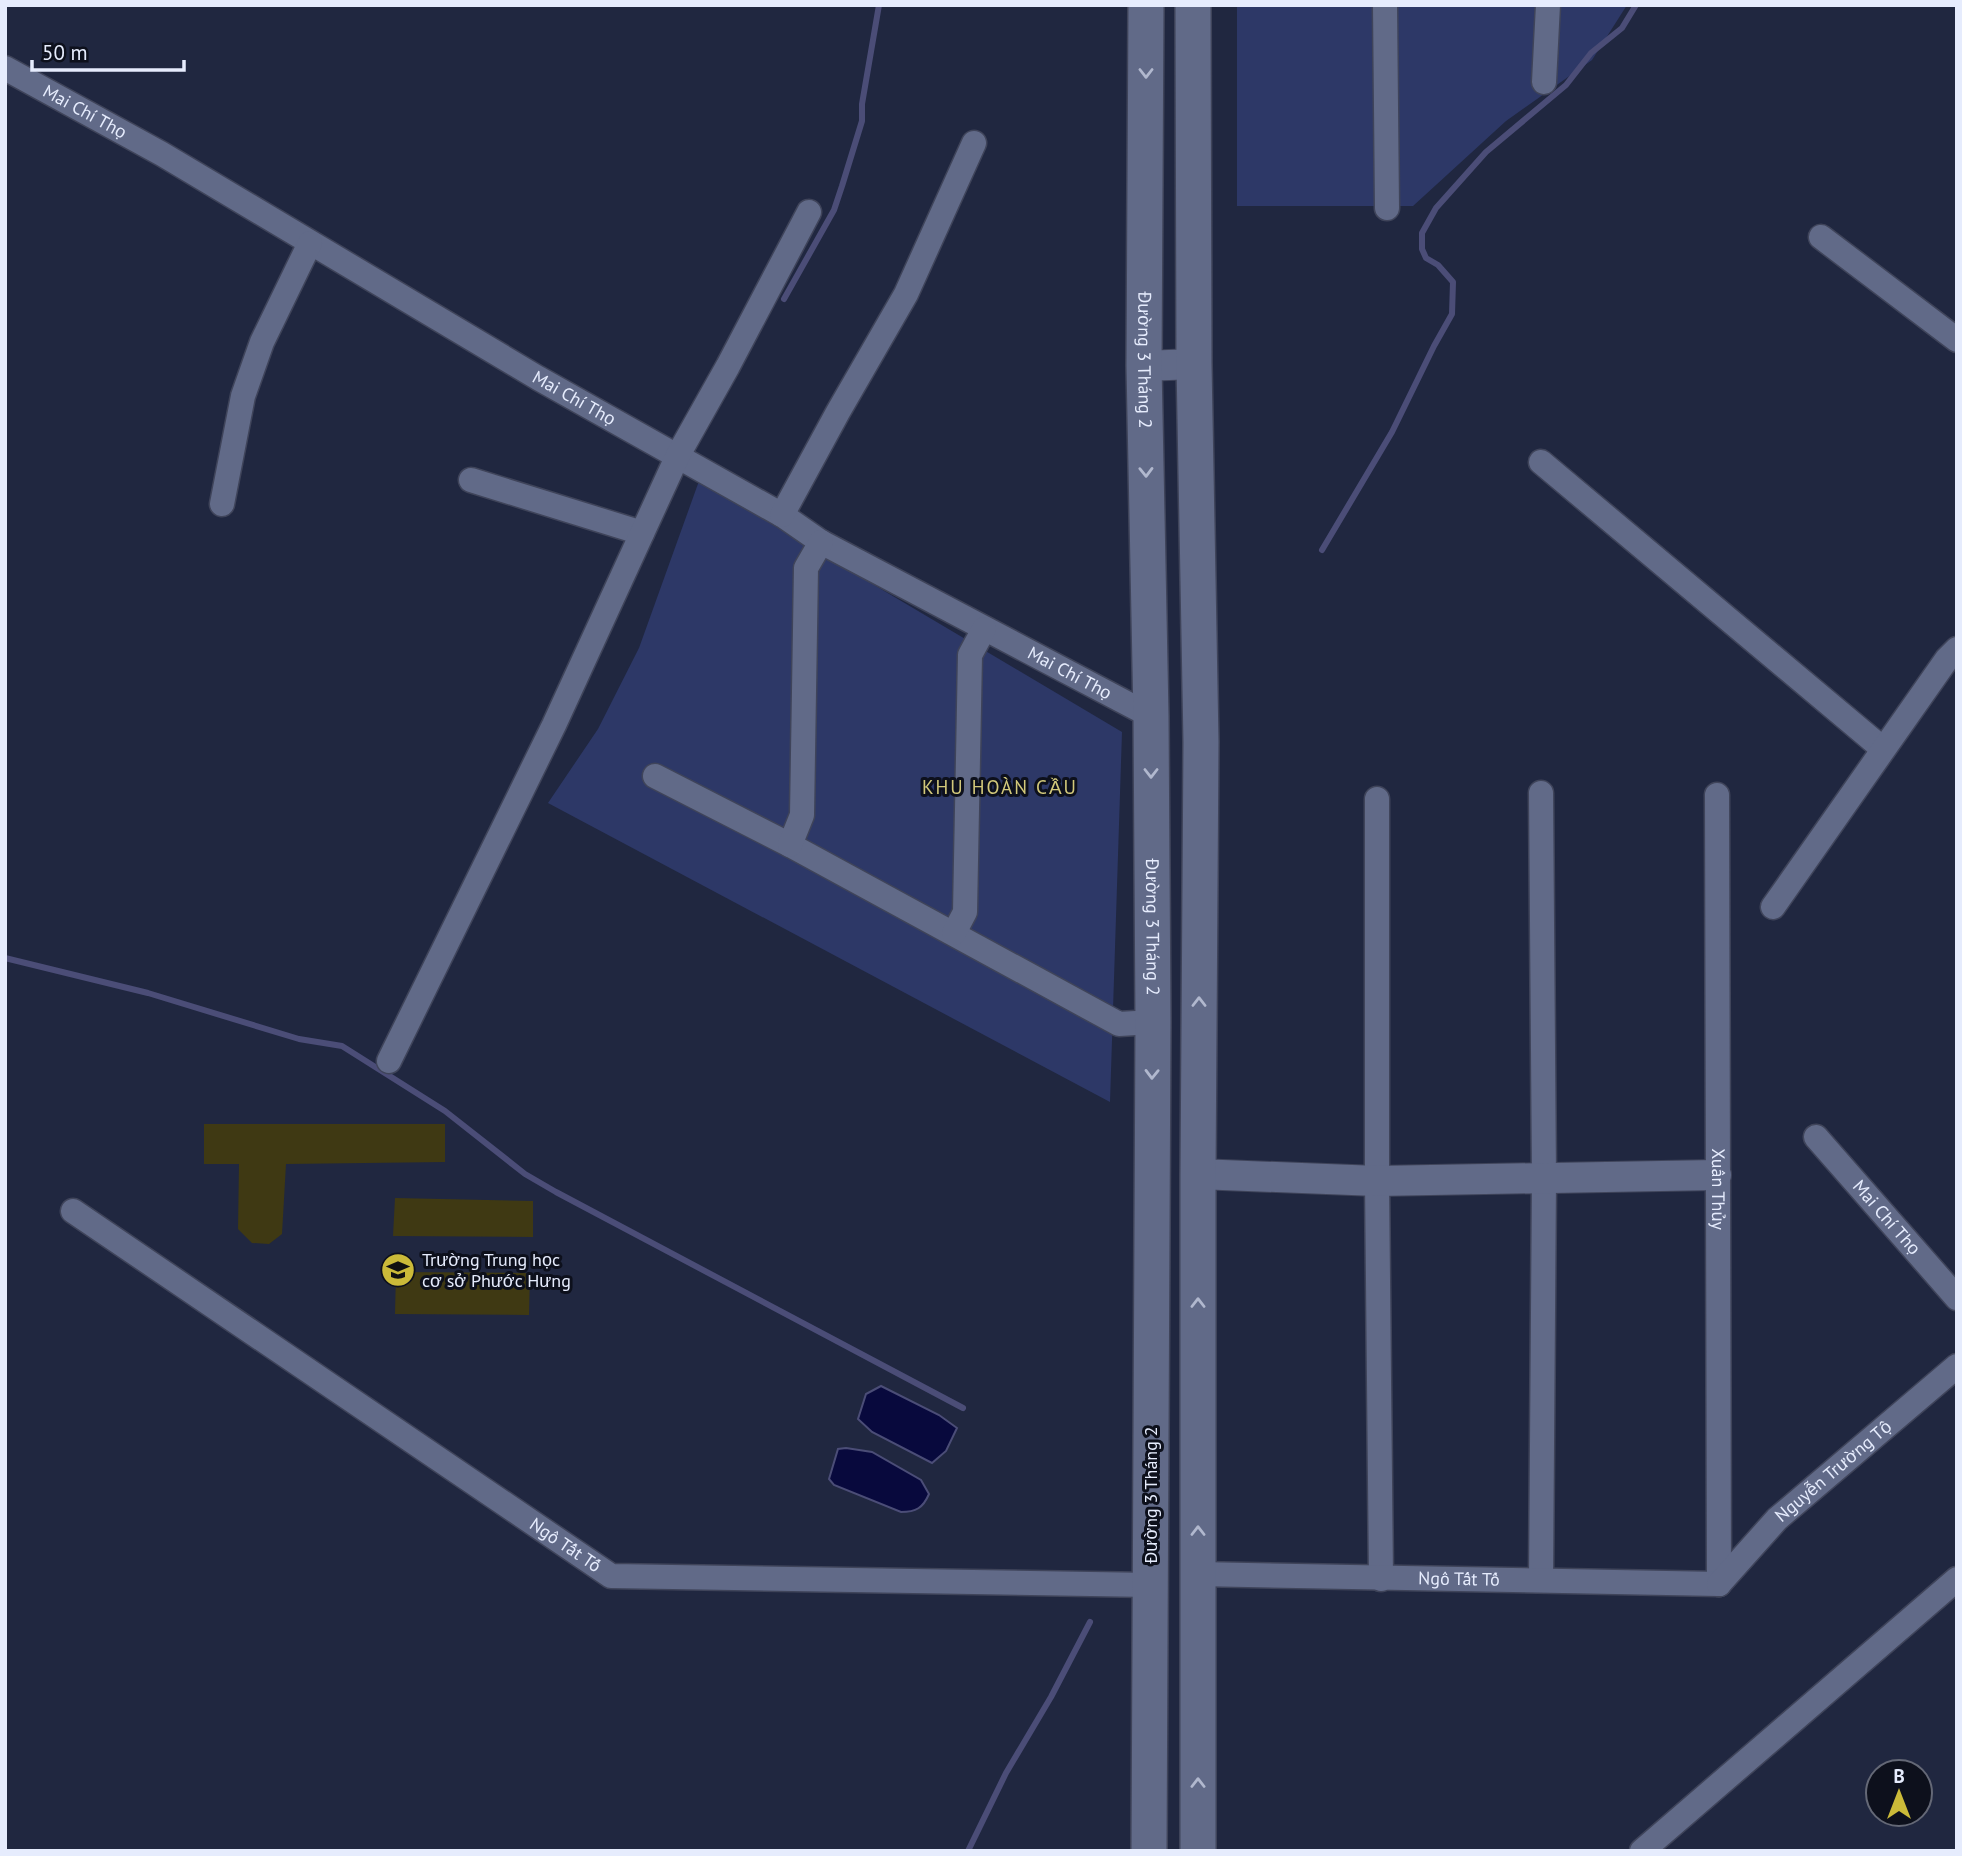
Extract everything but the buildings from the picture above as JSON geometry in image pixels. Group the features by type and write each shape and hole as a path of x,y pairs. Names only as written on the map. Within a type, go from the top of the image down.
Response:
{"main road":[{"name":"Đường 3 Tháng 2","path":"1146,5 1144,366 1151,716 1153,1022 1149,1851"},
{"path":"1193,5 1194,364 1201,742 1198,1851"}],"street":[{"path":"1385,5 1387,208"},
{"path":"1544,82 1548,5"},
{"name":"Mai Chí Thọ","path":"5,68 162,155 538,378 782,515 821,542 1151,716"},
{"path":"782,515 906,294 974,143"},
{"path":"389,1061 554,725 678,455 809,212"},
{"path":"1821,237 1957,340"},
{"path":"222,504 243,396 262,342 310,243"},
{"path":"1144,366 1194,364"},
{"path":"1541,462 1883,750"},
{"path":"471,480 642,533"},
{"path":"790,845 802,815 806,568 821,542"},
{"path":"954,933 965,912 970,655 984,629"},
{"path":"1773,907 1957,649"},
{"path":"655,776 790,845 1119,1024 1153,1022"},
{"path":"1541,793 1544,1178 1541,1580"},
{"name":"Xuân Thủy","path":"1717,795 1719,1584"},
{"path":"1377,800 1381,1579"},
{"name":"Mai Chí Thọ","path":"1816,1137 1957,1298"},
{"path":"1198,1174 1377,1181 1716,1175"},
{"name":"Ngô Tất Tố","path":"73,1211 611,1576 1151,1586"},
{"name":"Nguyễn Trường Tộ","path":"1719,1584 1777,1519 1957,1366"},
{"name":"Ngô Tất Tố","path":"1198,1574 1719,1584"},
{"path":"1642,1851 1957,1579"}],"shaded area":[{"path":"1237,5 1627,5 1592,60 1506,121 1413,206 1237,206"},
{"path":"699,481 1122,732 1110,1102 548,803 598,729 639,648"},
{"path":"881,1386 939,1415 957,1428 946,1451 932,1463 872,1432 858,1419 866,1394"},
{"path":"838,1449 872,1452 921,1480 929,1494 924,1503 915,1510 901,1512 834,1485 829,1479"}],"waterway":[{"path":"784,299 834,210 842,186 862,121 862,104 879,5"},
{"path":"1322,550 1392,432 1452,314 1453,282 1438,265 1426,258 1422,249 1422,233 1436,208 1486,152 1566,85 1591,53 1622,28 1636,5"},
{"path":"5,958 148,993 299,1039 342,1046 445,1111 525,1174 963,1408"},
{"path":"968,1851 1006,1773 1051,1697 1090,1622"}],"place":[{"name":"Trường Trung học cơ sở Phước Hưng","path":"398,1270"}],"district":[{"name":"KHU HOÀN CẦU","path":"1000,787"}]}
